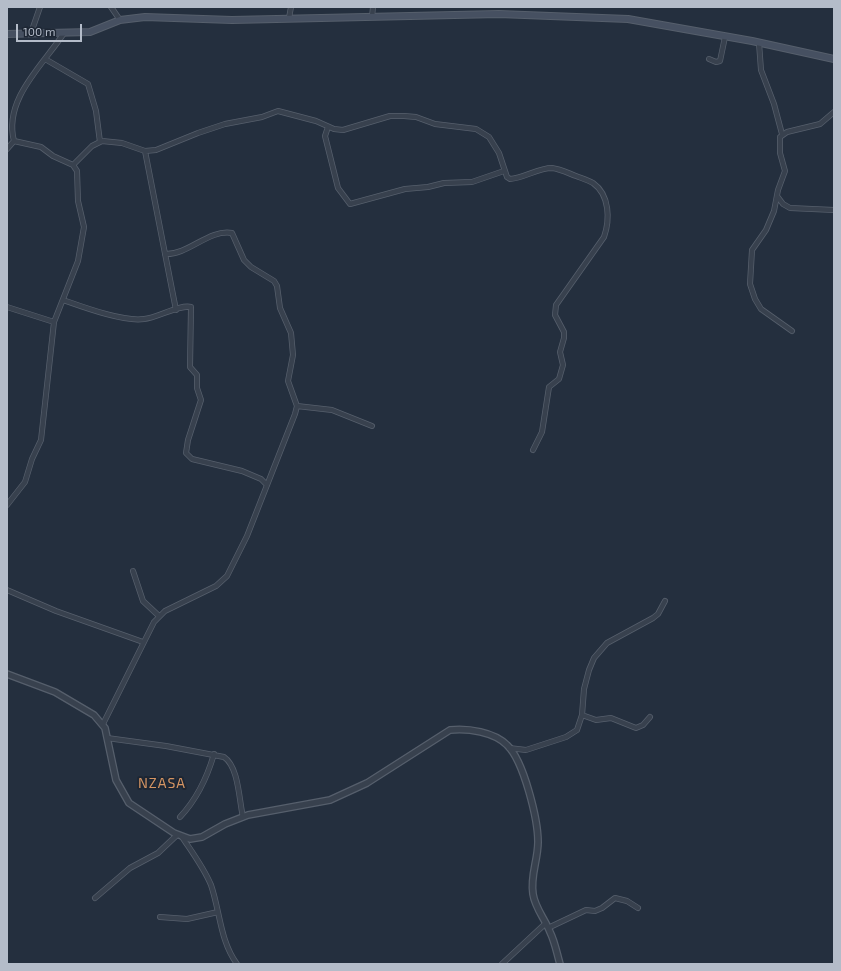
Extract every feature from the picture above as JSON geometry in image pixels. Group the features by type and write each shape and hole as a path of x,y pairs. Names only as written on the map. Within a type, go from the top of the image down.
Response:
{"main road":[{"path":"7,34 90,32 120,20 145,17 226,20 499,14 628,19 759,43 834,59"}],"street":[{"path":"31,33 40,7"},
{"path":"111,7 120,20"},
{"path":"288,18 291,7"},
{"path":"372,17 373,7"},
{"path":"7,149 14,141 12,125 18,102 31,76 64,33"},
{"path":"709,58 716,62 720,61 725,37"},
{"path":"759,43 761,70 774,104 782,134 779,141 779,148 785,171 774,211 766,230 752,250 750,284 755,299 761,309 792,331"},
{"path":"45,59 88,84 96,111 100,142"},
{"path":"73,164 92,146 100,142 106,141 122,143 145,151 156,150 225,124 262,117 278,110 316,121 328,127 343,130 390,116 416,117 435,124 476,129 489,137 499,153 507,178 510,179 551,168 559,169 592,183 598,188 605,202 609,218 604,237 556,305 555,315 564,332 560,352 563,365 559,380 549,387 542,432 533,450"},
{"path":"782,134 820,124 834,112"},
{"path":"328,127 325,136 338,188 350,204 405,189 428,187 444,183 472,182 504,171"},
{"path":"7,504 25,482 32,459 41,440 54,322 77,264 84,227 78,201 77,171 73,164 53,156 41,147 14,141"},
{"path":"145,151 176,310"},
{"path":"778,196 783,204 790,208 834,210"},
{"path":"103,724 121,691 143,642 159,616 216,586 227,576 247,536 297,406 288,381 293,355 291,333 280,308 277,286 274,281 251,267 244,260 232,233 214,236 183,251 164,254"},
{"path":"63,300 134,319 147,319 189,306 192,308 190,367 197,375 197,390 200,397 187,444 188,456 195,460 242,471 261,479 267,485"},
{"path":"7,307 54,322"},
{"path":"297,406 332,410 372,426"},
{"path":"132,571 142,598 159,616"},
{"path":"7,590 56,611 143,642"},
{"path":"510,748 526,750 566,737 577,730 582,715 584,689 589,670 600,651 614,638 653,618 658,614 665,601"},
{"path":"7,674 65,697 94,715 103,724 116,780 129,803 179,836 207,877 228,947 237,964"},
{"path":"582,715 596,720 611,718 636,728 643,725 650,717"},
{"path":"95,898 130,868 158,853 179,836 196,839 225,824 243,817 330,800 367,783 450,730 459,729 476,731 499,740 510,748 524,777 536,821 538,843 533,894 537,907 547,926 560,964"},
{"path":"107,738 214,754 229,760 234,771 243,817"},
{"path":"180,817 196,798 207,776 214,754"},
{"path":"502,964 547,926 582,912 602,908 612,898 622,899 638,908"},
{"path":"160,917 187,919 218,912"}],"district":[{"name":"NZASA","path":"162,783"}]}
